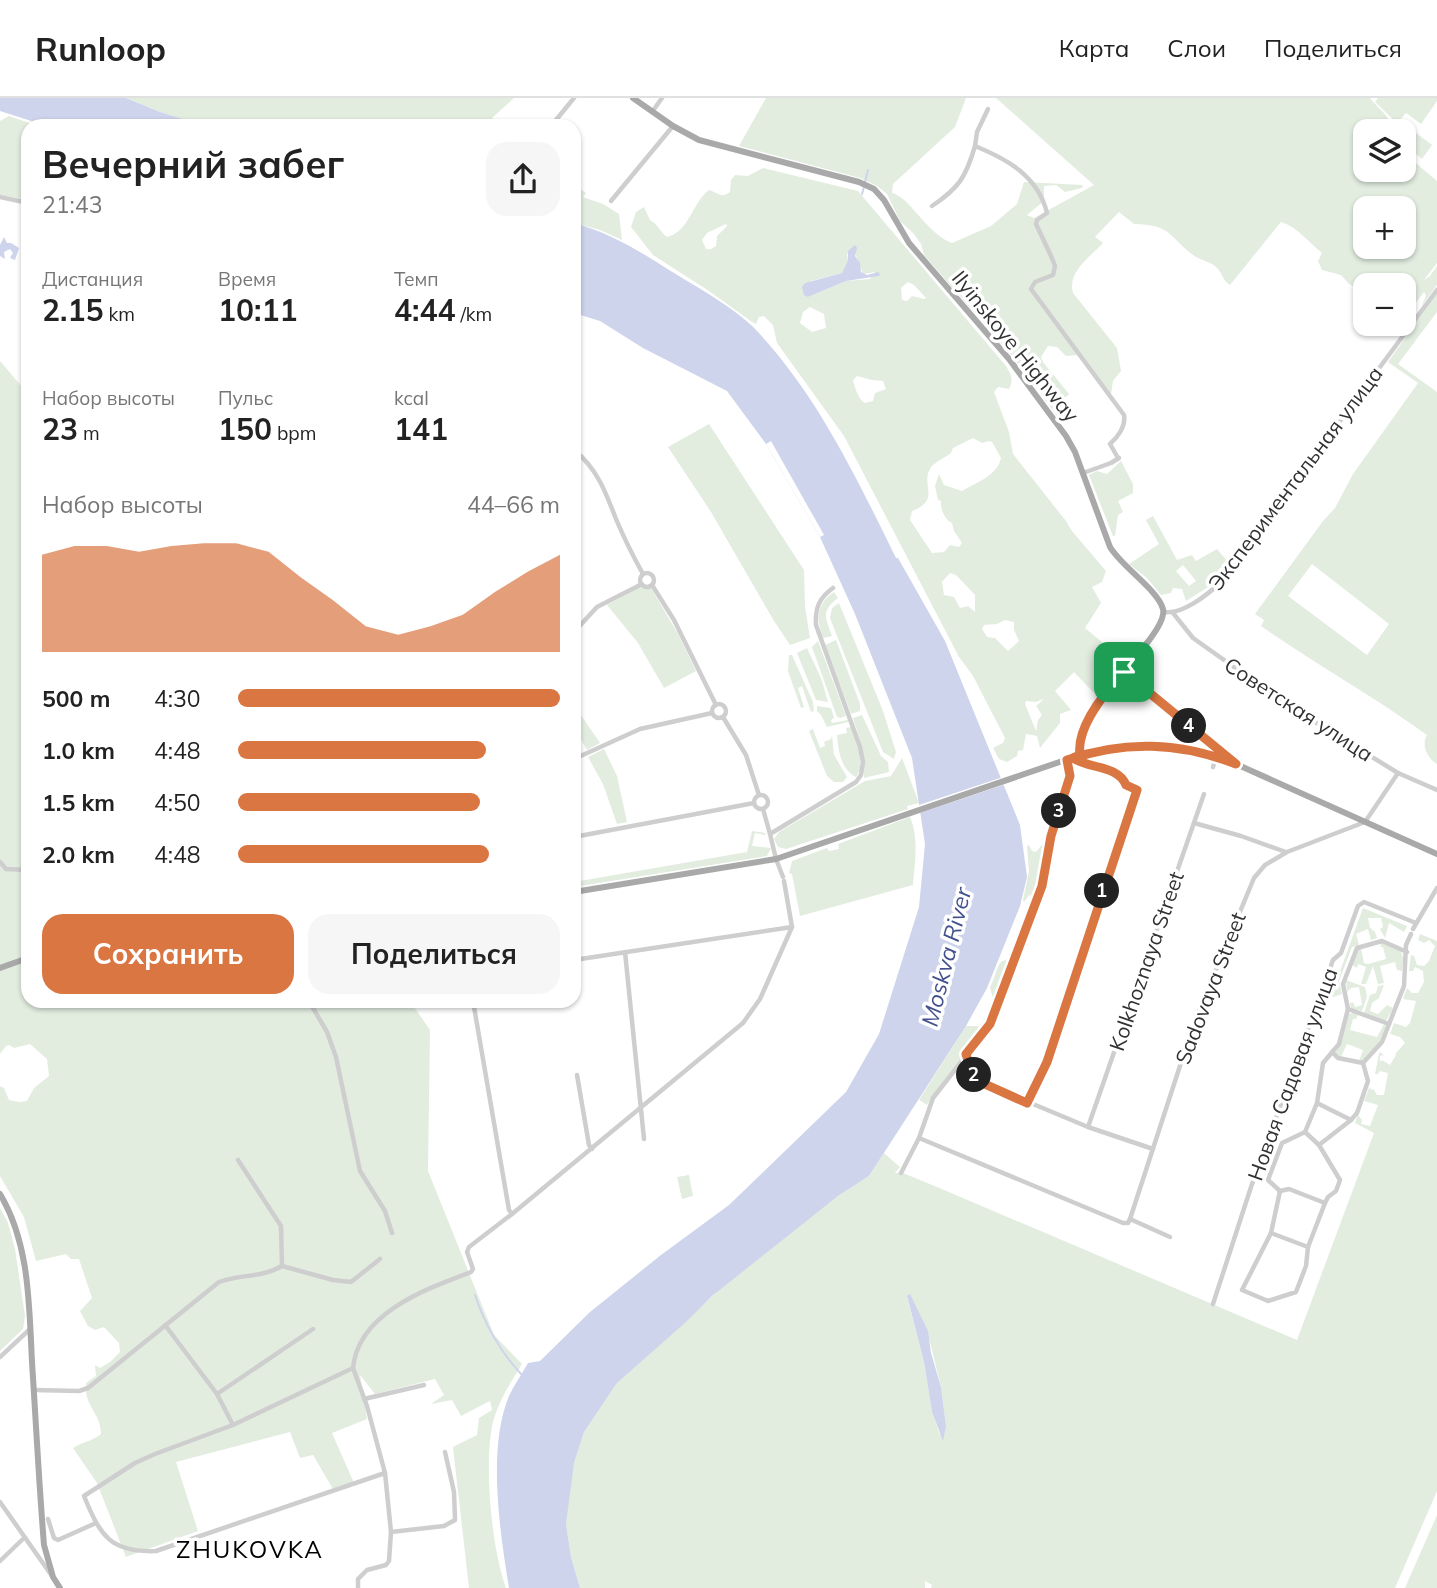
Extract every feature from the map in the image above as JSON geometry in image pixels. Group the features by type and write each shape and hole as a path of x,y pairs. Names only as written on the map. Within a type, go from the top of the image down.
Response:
{"main road":[{"name":"Ilyinskoye Highway","path":"633,98 673,126 699,140 859,182 880,195 909,243 1009,359 1066,436 1083,473 1110,547 1157,598 1164,612"},
{"path":"1074,758 1080,750 1095,706 1161,623 1164,612"},
{"path":"1124,672 1236,764"},
{"path":"581,891 776,859 1074,758 1122,746 1186,748 1216,756 1437,854"},
{"path":"0,968 21,960"},
{"path":"0,1194 11,1214 20,1245 30,1329 42,1527 46,1556 60,1588"}],"street":[{"path":"557,119 574,98"},
{"path":"652,111 662,98"},
{"path":"932,206 960,184 968,171 977,132 988,109"},
{"path":"611,201 673,126"},
{"path":"975,146 1003,157 1026,175 1045,203 1047,213 1037,220 1036,224 1055,266 1053,275 1035,282 1031,289 1124,415 1121,432 1110,444 1119,458 1083,473"},
{"path":"0,197 21,202"},
{"name":"Экспериментальная улица","path":"1164,612 1173,612 1207,594 1220,583 1437,290"},
{"path":"581,456 601,481 643,574 642,584"},
{"path":"643,574 650,573 653,576 652,585 674,620 716,705"},
{"path":"581,624 597,607 642,584 652,585"},
{"path":"770,834 856,782 861,775 863,762 860,747 816,625 818,604 833,588"},
{"name":"Советская улица","path":"1173,612 1193,638 1246,676 1398,773 1437,790"},
{"path":"712,713 716,705"},
{"path":"716,705 726,708 723,717"},
{"path":"712,713 718,718 723,717"},
{"path":"581,757 640,729 712,713"},
{"path":"723,717 747,755 759,795"},
{"path":"1213,767 1216,756"},
{"path":"901,1172 919,1138 933,1098 990,1024 1042,886 1051,836 1074,758 1079,762 1112,771 1123,778 1126,785 1137,790 1047,1062 1027,1103"},
{"path":"1365,822 1398,773"},
{"name":"Kolkhoznaya Street","path":"1088,1127 1204,794"},
{"path":"759,795 768,801 763,808"},
{"path":"754,803 755,797 759,795"},
{"path":"754,803 763,808"},
{"path":"581,835 754,803"},
{"path":"358,1588 358,1579 367,1570 386,1565 389,1561 391,1532 385,1473 353,1368 354,1354 362,1339 389,1310 425,1290 471,1272 473,1269 467,1252 469,1247 592,1149 749,1017 760,999 792,927 784,879 763,808"},
{"name":"Sadovaya Street","path":"1130,1219 1194,1023 1254,878 1265,865 1287,852 1365,822"},
{"path":"1194,823 1287,852"},
{"path":"0,862 6,869 21,870"},
{"path":"1363,1063 1382,1042 1404,986 1406,945 1437,888"},
{"name":"Новая Садовая улица","path":"1213,1304 1309,1022 1333,960 1341,953 1358,906 1364,902 1413,929"},
{"path":"581,959 792,927"},
{"path":"1280,1191 1268,1180 1282,1143 1305,1132 1317,1103 1323,1063 1339,1044 1348,1009 1343,984 1356,948 1382,940 1407,952"},
{"path":"625,952 644,1139"},
{"path":"313,1008 327,1032 336,1057 360,1171 385,1211 392,1233"},
{"path":"474,1008 509,1210 512,1214"},
{"path":"1348,1009 1389,1024"},
{"path":"1332,1052 1338,1058 1363,1063"},
{"path":"966,1054 978,1081 1088,1127 1153,1149"},
{"path":"1319,1145 1352,1120 1357,1113 1368,1081 1363,1063"},
{"path":"577,1075 589,1145 592,1149"},
{"path":"1317,1103 1352,1120"},
{"path":"1280,1191 1271,1233 1242,1290 1268,1301 1296,1292 1306,1266 1308,1247 1325,1203 1328,1196 1336,1191 1340,1180 1319,1145 1305,1132"},
{"path":"919,1138 1123,1223 1128,1223 1130,1219 1170,1237"},
{"path":"238,1160 281,1226 282,1266"},
{"path":"1280,1191 1289,1189 1325,1203"},
{"path":"1271,1233 1308,1247"},
{"path":"34,1390 79,1391 88,1388 219,1282 268,1274 282,1266 333,1280 351,1282 380,1259"},
{"path":"165,1325 217,1394 233,1425"},
{"path":"0,1357 30,1329"},
{"path":"217,1394 313,1329"},
{"path":"353,1368 233,1425 145,1458 84,1496 96,1523 108,1541 143,1552 156,1551 385,1473"},
{"path":"364,1399 424,1385"},
{"path":"391,1532 444,1526 455,1520 454,1492 445,1452"},
{"path":"0,1502 53,1577"},
{"path":"42,1527 48,1520 54,1538 58,1540 96,1523"},
{"path":"0,1560 24,1538"}],"shaded area":[{"path":"126,98 514,98 493,119 183,119"},
{"path":"766,98 966,98 955,127 893,184 892,193 905,201 934,232 952,243 991,226 1017,204 1024,182 1083,185 1082,188 1065,192 1056,185 1044,186 1044,201 1027,215 1034,218 1094,185 996,98 1370,98 1388,119 1353,119 1353,182 1416,182 1416,163 1437,181 1437,263 1424,280 1437,266 1437,285 1421,307 1426,296 1423,289 1424,292 1416,302 1416,273 1353,273 1353,286 1341,275 1322,270 1318,261 1322,253 1298,232 1281,222 1230,285 1214,265 1196,257 1164,230 1134,224 1119,212 1095,237 1103,243 1081,265 1072,285 1073,293 1117,348 1121,371 1113,381 1111,394 1078,355 1066,356 1057,347 1048,346 1041,357 1069,394 1065,398 1072,409 1069,416 1060,420 1011,355 924,255 921,244 900,221 887,194 860,178 739,146"},
{"path":"1378,98 1437,98 1421,124 1406,113 1401,119 1393,119 1375,102"},
{"path":"9,116 21,120 21,199 0,195 0,121"},
{"path":"1416,133 1432,145 1422,159 1416,154"},
{"path":"763,168 858,191 1006,366 1012,380 1011,386 1009,389 998,387 994,392 1009,432 1013,454 1106,571 1102,582 1092,587 1101,603 1085,628 1120,657 1109,668 1110,676 1093,692 1074,672 1055,691 1071,710 1060,714 1060,723 1040,748 1037,736 1026,734 1023,750 1018,751 1017,756 1007,762 999,759 993,748 1003,743 1005,738 973,676 959,657 844,436 777,343 773,325 764,316 759,317 756,324 752,322 653,255 631,227 636,212 644,207 650,220 667,237 674,234 709,190 724,195 730,192 731,180 735,175 748,176","holes":["726,224 717,236 716,246 706,249 702,240 707,233","855,253 863,274 875,272 870,279 846,281 808,297 811,281 842,273 848,260 847,254","908,282 926,298 912,296 907,301 902,300 901,288","810,307 824,314 826,328 812,332 800,323 803,312","857,376 883,381 886,389 875,393 873,401 865,403 853,380","973,438 982,443 992,442 1001,458 991,474 962,491 944,485 939,474 935,486 938,500 941,501 944,514 962,543 959,547 950,545 944,552 932,553 910,520 912,511 921,506 928,496 928,472 951,453 953,448","950,573 956,575 975,595 975,612 968,606 960,608 954,597 944,595 942,582","1005,620 1014,622 1019,641 1008,651 995,638 987,637 982,629 984,625","1044,699 1036,706 1042,715 1036,731 1026,701"]},
{"path":"581,190 586,193 583,197 603,204 619,214 622,240 581,225"},
{"path":"1437,293 1437,312 1398,364 1437,392 1437,764 1426,751 1427,735 1261,626 1264,620 1255,614 1335,508 1353,474 1418,383 1388,362 1406,336 1416,336 1416,323","holes":["1312,564 1389,624 1367,655 1288,596"]},
{"path":"0,361 21,386 21,1008 415,1008 430,1030 428,1171 494,1335 522,1364 495,1415 489,1450 489,1490 494,1533 506,1588 469,1588 453,1447 477,1435 479,1418 492,1410 490,1401 461,1416 452,1400 431,1404 444,1395 435,1379 375,1394 360,1375 367,1419 332,1433 354,1483 333,1489 313,1455 300,1458 290,1432 176,1462 198,1531 126,1557 97,1483 73,1448 101,1434 88,1398 86,1383 96,1376 95,1365 100,1368 120,1352 119,1343 104,1327 95,1330 88,1326 80,1311 92,1298 79,1259 71,1259 66,1254 36,1261 24,1217 0,1176 0,1086 4,1088 9,1100 27,1101 34,1088 49,1076 47,1059 30,1044 14,1048 6,1046 0,1054"},
{"path":"709,424 804,570 805,607 810,638 790,645 711,512 668,447"},
{"path":"1121,461 1133,484 1133,493 1118,501 1123,512 1118,515 1113,536 1089,475 1097,471 1107,474"},
{"path":"1153,516 1177,560 1192,555 1196,561 1217,549 1227,561 1208,587 1186,601 1182,589 1173,588 1171,593 1161,595 1147,578 1129,564 1159,544 1146,520","holes":["1183,565 1196,581 1189,586 1176,571"]},
{"path":"640,587 651,588 696,671 664,688 638,643 607,605"},
{"path":"834,592 838,598 829,607 826,615 832,636 823,638 819,612"},
{"path":"839,603 883,711 896,752 894,759 883,752 830,618 832,608"},
{"path":"836,640 860,704 860,711 851,714 825,645"},
{"path":"818,641 846,716 840,718 837,717 812,647"},
{"path":"807,648 821,678 828,702 816,700 797,653"},
{"path":"789,655 792,655 813,702 814,711 811,712 802,686 798,688 804,707 801,708 788,671"},
{"path":"817,706 831,708 834,718 832,723 848,722 827,727 817,711"},
{"path":"581,715 600,743 587,750 581,740"},
{"path":"862,715 881,756 888,762 889,772 864,778 863,751 853,718"},
{"path":"851,727 860,759 856,777 844,765 837,741 837,735 847,733 846,728"},
{"path":"813,729 820,748 825,746 824,742 831,739 832,735 834,755 847,777 843,782 834,782 827,776 809,731"},
{"path":"604,749 617,776 627,822 617,824 603,784 588,757"},
{"path":"902,758 919,803 786,849 778,847 774,839 779,832 865,781 891,776"},
{"path":"910,817 915,842 913,885 800,916 792,874 789,873 792,861 827,848 829,851 839,849 838,844"},
{"path":"752,831 765,833 766,835 755,833 752,846 771,848 767,856 581,886 581,881 747,852"},
{"path":"1046,840 1038,892 1031,910 1031,896 1024,902 1023,900 1029,871 1027,846 1036,852"},
{"path":"1363,908 1407,926 1404,932 1389,923 1385,938 1380,929 1383,927 1381,918 1368,918 1370,928 1377,938 1371,940 1368,929 1356,934 1359,945 1352,947 1339,981 1342,994 1333,997 1331,996"},
{"path":"1420,934 1437,941 1437,1491 1395,1588 931,1588 932,1585 925,1581 925,1588 580,1588 571,1557 566,1524 568,1493 584,1432 617,1383 740,1271 838,1196 869,1176 884,1153 900,1167 895,1173 903,1173 937,1187 1297,1340 1374,1133 1355,1123 1358,1115 1362,1120 1361,1124 1370,1126 1378,1105 1364,1101 1369,1088 1377,1095 1384,1095 1388,1073 1380,1071 1375,1074 1379,1054 1380,1052 1384,1055 1380,1056 1380,1062 1382,1060 1390,1065 1405,1043 1400,1037 1390,1034 1394,1023 1406,1027 1410,1023 1416,1001 1403,999 1407,988 1412,993 1418,993 1424,982 1423,971 1415,967 1413,971 1409,971 1411,955 1417,965 1424,966 1435,946 1429,940 1424,943 1418,940","holes":["910,1295 930,1342 941,1387 946,1426 940,1435 932,1412 924,1362 907,1297"]},
{"path":"1020,936 995,1003 990,987 1002,961 1011,958"},
{"path":"1380,943 1401,952 1402,971 1397,970 1395,962 1380,966 1384,983 1378,984 1373,966 1366,984 1361,984 1366,967 1358,964 1357,968 1352,965 1356,951 1361,948 1364,963 1386,959"},
{"path":"1346,980 1365,987 1367,996 1362,1011 1351,1009 1350,1003 1353,1002 1355,1007 1362,1005 1359,987 1351,988 1347,992"},
{"path":"1384,985 1370,1011 1378,1014 1387,1005 1393,1008 1386,1021 1364,1013 1370,995 1376,993 1378,986"},
{"path":"990,1006 994,1006 981,1032 927,1105 919,1100 966,1026 981,1026"},
{"path":"1349,1014 1358,1015 1353,1019 1350,1030 1377,1037 1384,1024 1386,1026 1380,1041 1362,1061 1359,1061 1363,1050 1347,1044 1341,1057 1335,1053 1341,1044"},
{"path":"689,1175 693,1196 682,1199 677,1177"},
{"path":"0,1208 8,1223 15,1249 25,1316 23,1329 0,1351"},
{"path":"1437,1515 1437,1588 1405,1588"}],"water":[{"path":"0,98 126,98 183,119 25,119 0,111"},
{"name":"Moskva River","path":"581,225 623,243 727,306 749,323 779,356 835,439 896,558 945,641 1020,825 1027,877 1020,906 987,988 966,1026 869,1176 838,1196 712,1296 617,1383 584,1432 574,1463 566,1524 571,1557 580,1588 509,1588 499,1517 497,1465 502,1417 513,1388 528,1363 540,1361 590,1312 729,1205 846,1092 879,1034 919,907 925,844 912,758 855,614 820,537 766,444 727,391 643,348 600,321 581,315"},
{"path":"4,237 7,243 19,248 15,260 10,258 13,253 10,249 4,252 5,259 0,256 0,245"},
{"path":"855,245 855,256 860,263 861,272 867,275 878,272 879,276 846,281 808,297 804,295 802,287 805,283 842,273 848,260 848,251"},
{"path":"910,1294 928,1331 941,1387 946,1426 943,1441 932,1412 924,1362 907,1296"}],"pier":[{"path":"771,441 824,535 820,537 766,444"},
{"path":"1003,777 1006,784 917,814 916,806"}],"waterway":[{"path":"865,182 868,170"},
{"path":"862,194 864,187"},
{"path":"475,1295 494,1337 522,1375"}],"district":[{"name":"ZHUKOVKA","path":"250,1549"}],"route":[{"path":"1124,672 1099,699 1084,735 1080,755 1073,758 1112,771 1123,778 1126,785 1137,790 1047,1062 1027,1103 978,1081 966,1054 990,1024 1042,886 1051,836 1070,776 1067,760 1080,755 1114,747 1153,745 1202,752 1236,764 1124,672"}]}
